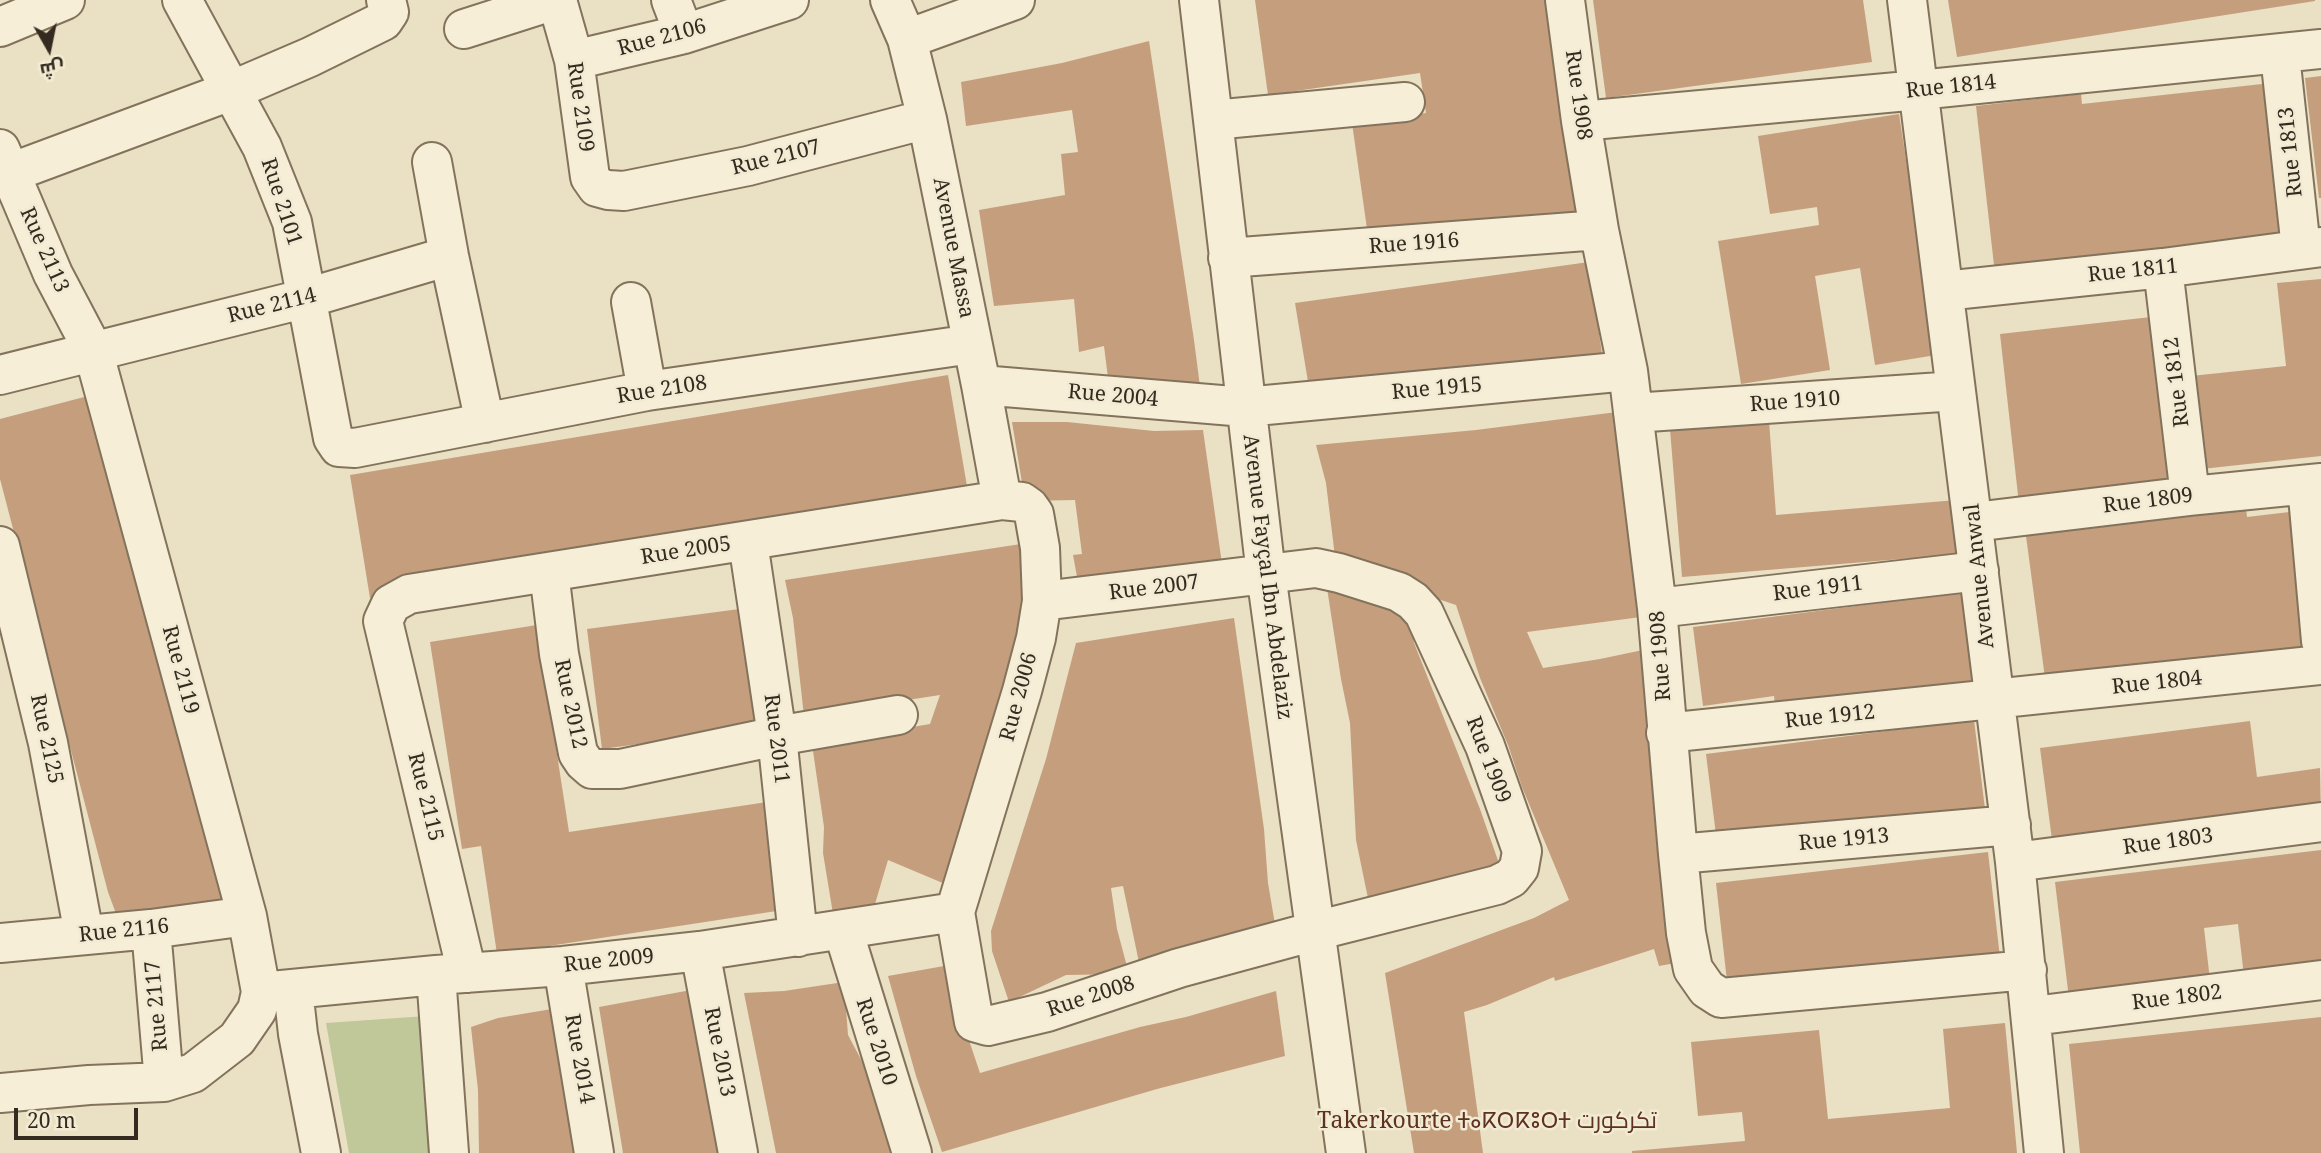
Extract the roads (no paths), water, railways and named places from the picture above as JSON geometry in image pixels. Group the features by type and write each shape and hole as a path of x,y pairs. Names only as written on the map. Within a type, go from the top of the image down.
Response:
{"street":[{"path":"0,27 65,0"},
{"name":"Rue 2101","path":"182,0 262,147 292,222 333,438 339,447 355,447"},
{"path":"5,161 233,90 310,57 383,21 388,12 386,0"},
{"path":"464,29 556,0"},
{"name":"Rue 2109","path":"556,0 574,60 590,177 597,187 624,191"},
{"name":"Rue 2106","path":"574,60 678,17 789,0"},
{"name":"Avenue Massa","path":"890,0 907,39 927,119 982,384 1002,500"},
{"path":"907,39 1015,0"},
{"name":"Avenue Fayçal Ibn Abdelaziz","path":"1199,0 1266,574 1346,1153"},
{"name":"Rue 1908","path":"1565,0 1599,230 1628,371 1657,608 1678,855 1686,933 1693,969 1707,989 1721,998 2027,970"},
{"name":"Avenue Anwal","path":"1907,0 1974,522 1993,700 2011,825 2033,1016 2045,1153"},
{"name":"Rue 1814","path":"1581,121 2321,49"},
{"name":"Rue 1813","path":"2280,55 2311,248"},
{"path":"1213,120 1405,102"},
{"name":"Rue 2107","path":"624,191 748,166 927,119"},
{"name":"Rue 2113","path":"5,161 54,274 93,350"},
{"path":"432,162 485,423"},
{"name":"Rue 1916","path":"1228,258 1599,230"},
{"name":"Rue 1811","path":"1944,291 2164,268 2311,248"},
{"name":"Rue 2114","path":"0,375 307,298 449,256"},
{"name":"Rue 1812","path":"2164,268 2190,496"},
{"path":"631,302 647,391"},
{"name":"Rue 2108","path":"355,447 647,391 972,344"},
{"name":"Rue 2119","path":"93,350 247,916 298,1034 321,1153"},
{"name":"Rue 1915","path":"1245,407 1628,371"},
{"name":"Rue 2004","path":"982,384 1245,407"},
{"name":"Rue 1910","path":"1633,413 1956,391"},
{"path":"2314,484 2321,641"},
{"name":"Rue 1809","path":"1974,522 2314,484"},
{"name":"Rue 2005","path":"383,621 391,604 409,594 1002,500"},
{"name":"Rue 2006","path":"955,912 1021,691 1042,601 1040,548 1034,514 1022,502 1002,500"},
{"name":"Rue 2011","path":"748,541 777,736 798,937"},
{"name":"Rue 2125","path":"0,546 48,743 84,934"},
{"name":"Rue 1909","path":"1266,574 1316,568 1380,585 1413,601 1433,629 1485,746 1522,851 1519,868 1511,878 1497,885 1315,931"},
{"name":"Rue 1911","path":"1657,608 1979,571"},
{"name":"Rue 2012","path":"549,572 559,654 578,753 592,769 621,769 777,736"},
{"name":"Rue 2007","path":"1042,601 1266,574"},
{"name":"Rue 2115","path":"383,621 452,974 449,1153"},
{"name":"Rue 1804","path":"1993,700 2321,665"},
{"name":"Rue 1912","path":"1666,733 1993,700"},
{"path":"777,736 898,715"},
{"name":"Rue 1803","path":"2015,862 2321,822"},
{"name":"Rue 1913","path":"1678,855 2011,825"},
{"name":"Rue 2008","path":"955,912 971,1017 978,1025 988,1026 1047,1012 1179,968 1315,931"},
{"name":"Rue 2009","path":"277,990 563,966 700,951 955,912"},
{"name":"Rue 2116","path":"0,943 150,929 247,916"},
{"name":"Rue 2117","path":"150,929 164,1082"},
{"name":"Rue 2010","path":"843,930 912,1153"},
{"name":"Rue 2013","path":"700,951 738,1153"},
{"name":"Rue 2014","path":"563,966 594,1153"},
{"name":"Rue 1802","path":"2033,1016 2321,980"},
{"path":"0,1093 164,1082 193,1073 237,1039 257,1010 277,990"}],"district":[{"name":"Takerkourte ⵜⴰⴽⵔⴽⵓⵔⵜ تكركورت","path":"1487,1121"}]}
